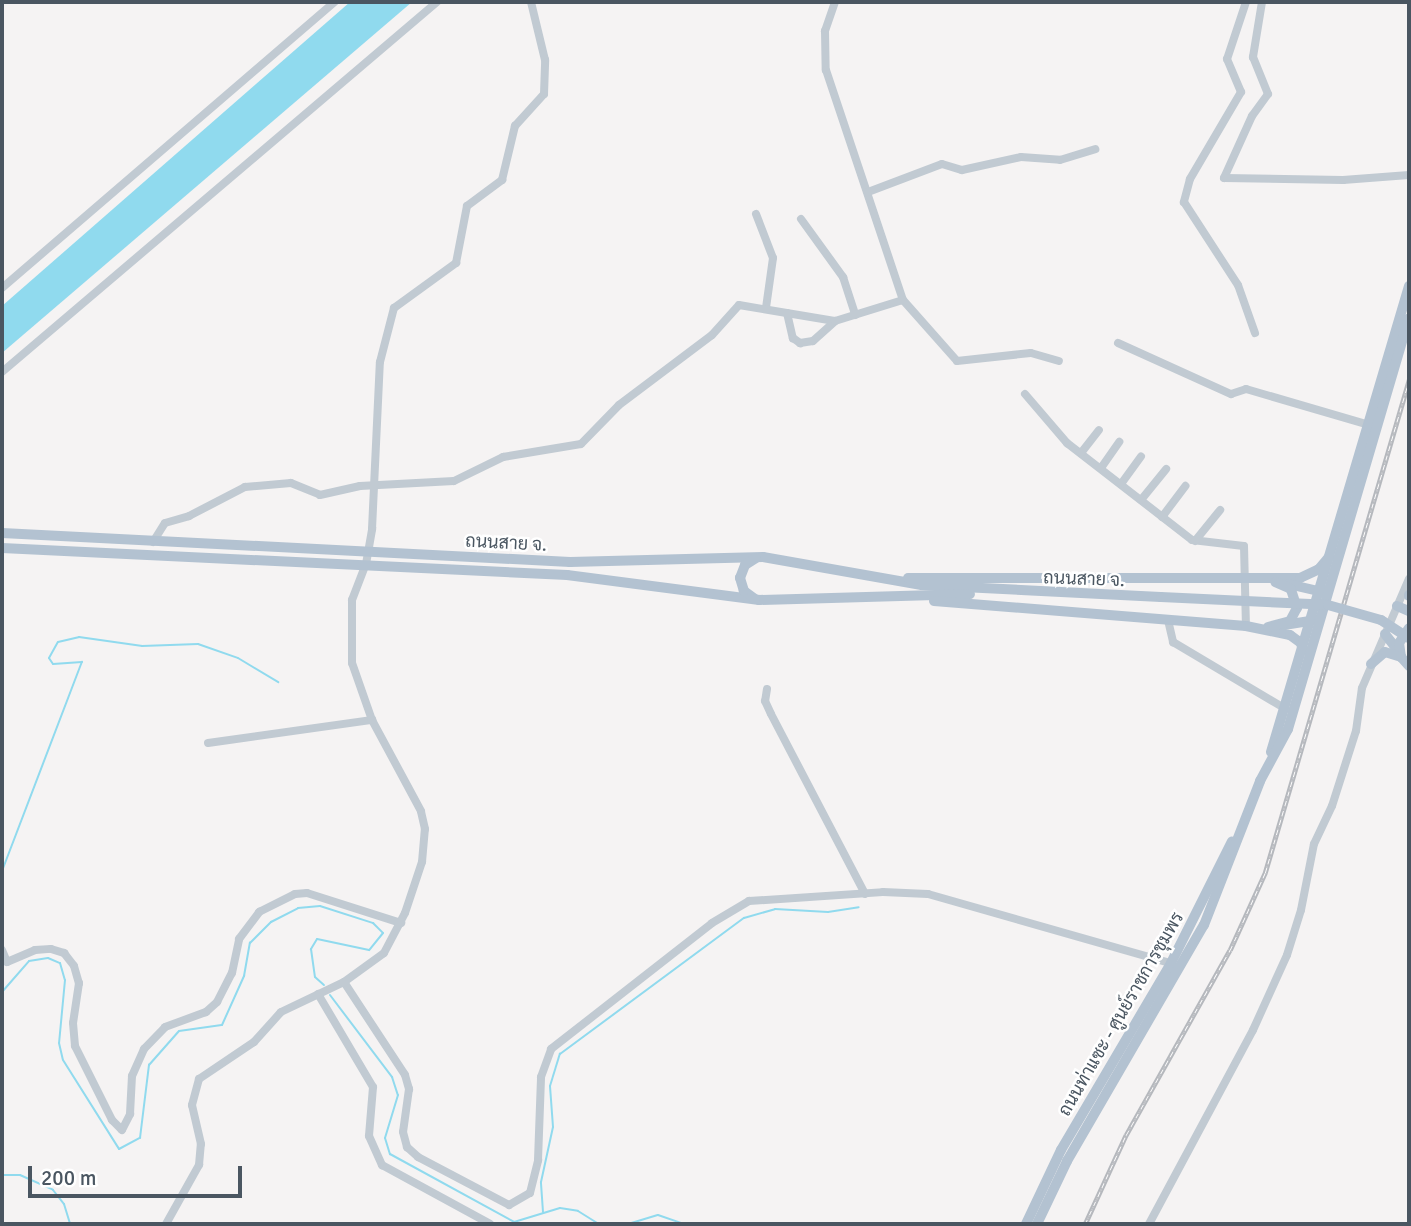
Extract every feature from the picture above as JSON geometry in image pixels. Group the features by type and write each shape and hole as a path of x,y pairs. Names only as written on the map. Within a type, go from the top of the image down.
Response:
{"main road":[{"path":"1265,769 1290,723 1317,620 1405,322 1409,286"},
{"path":"1326,592 1332,553 1369,425 1405,322"},
{"name":"ถนนสาย จ.","path":"2,533 635,564 763,557 890,578 1005,592 1328,605 1381,620 1409,638"},
{"name":"ถนนสาย จ.","path":"2,548 366,564 621,579 759,600 891,600 1005,592"},
{"path":"1247,581 1300,578 1319,569 1332,553"},
{"path":"759,600 744,591 740,578 750,561 763,557"},
{"path":"890,578 1247,581 1280,583 1326,592"},
{"path":"1280,583 1291,589 1297,601 1294,615 1284,626"},
{"path":"891,600 1245,626 1284,626 1317,620"},
{"path":"1397,606 1409,611"},
{"path":"1265,769 1317,620"},
{"path":"1245,626 1290,635 1301,643 1303,655"},
{"path":"1400,654 1401,638 1409,628"},
{"path":"1385,634 1409,666"},
{"path":"1371,664 1385,652 1400,654"},
{"name":"ถนนท่าแซะ - ศูนย์ราชการชุมพร","path":"1037,1224 1067,1161 1216,897 1265,769"},
{"name":"ถนนท่าแซะ - ศูนย์ราชการชุมพร","path":"1026,1224 1061,1150 1176,965"}],"street":[{"path":"2,288 335,2"},
{"path":"2,372 438,2"},
{"path":"166,1224 199,1165 201,1144 192,1104 199,1079 254,1042 281,1012 344,982 384,953 401,923 422,862 424,823 357,686 350,636 352,600 369,550 380,362 394,308 456,263 467,206 502,180 514,126 544,94 545,60 531,2"},
{"path":"835,2 825,31 826,70 902,300 957,361 1031,353 1059,361"},
{"path":"1246,2 1227,59 1241,92 1190,179 1184,202 1238,285 1255,334"},
{"path":"1262,2 1253,57 1268,94 1252,116 1224,178 1343,180 1409,175"},
{"path":"868,192 942,164 962,170 1021,157 1060,160 1095,149"},
{"path":"756,214 773,258 766,308"},
{"path":"801,219 843,277 855,315"},
{"path":"787,313 793,338 800,343 813,341 835,321 902,300"},
{"path":"153,542 165,523 189,516 245,487 291,483 320,495 373,485 454,481 503,457 581,444 619,405 712,335 735,306 766,308 835,321"},
{"path":"1118,343 1231,394 1246,388 1369,425"},
{"path":"1025,394 1081,453 1195,541 1244,546 1247,581 1245,626"},
{"path":"1081,453 1098,430"},
{"path":"1101,468 1119,442"},
{"path":"1121,484 1141,456"},
{"path":"1142,500 1166,469"},
{"path":"1162,517 1185,486"},
{"path":"1195,541 1220,510"},
{"path":"1149,1224 1253,1030 1287,955 1301,911 1311,853 1356,731 1362,688 1409,579"},
{"path":"1168,620 1172,642 1286,709"},
{"path":"767,689 765,701 771,714 865,894"},
{"path":"208,743 372,720"},
{"path":"2,950 8,962 35,950 51,949 64,953 74,966 79,983 73,1023 75,1046 113,1120 122,1130 130,1114 132,1076 144,1049 165,1027 206,1012 217,1002 232,973 239,939 259,912 295,894 307,893 401,923"},
{"path":"344,982 405,1074 409,1089 403,1132 407,1147 509,1205 530,1193 538,1160 545,1059 562,1038 732,908 765,899 928,894 1176,965"},
{"path":"318,994 373,1087 369,1136 382,1165 490,1224"}],"water":[{"path":"350,2 412,2 2,353 2,306"}],"waterway":[{"path":"2,871 82,662 53,664 49,658 58,642 79,637 142,646 198,644 238,658 278,682"},
{"path":"2,992 29,961 48,958 60,963 65,980 59,1043 63,1060 119,1149 140,1138 149,1065 179,1031 222,1025 244,976 250,943 271,922 298,908 320,906 373,923 383,933 369,950 317,939 311,949 315,977 324,985"},
{"path":"543,1212 541,1182 553,1127 550,1086 560,1054 744,918 775,909 828,912 859,907"},
{"path":"330,995 392,1077 398,1095 385,1138 390,1154 514,1222 560,1208 578,1211 599,1224"},
{"path":"2,1175 20,1175 53,1190 64,1204 70,1224"},
{"path":"628,1224 658,1215 684,1224"}],"railway":[{"path":"1085,1224 1126,1135 1230,950 1265,873 1409,380"}]}
